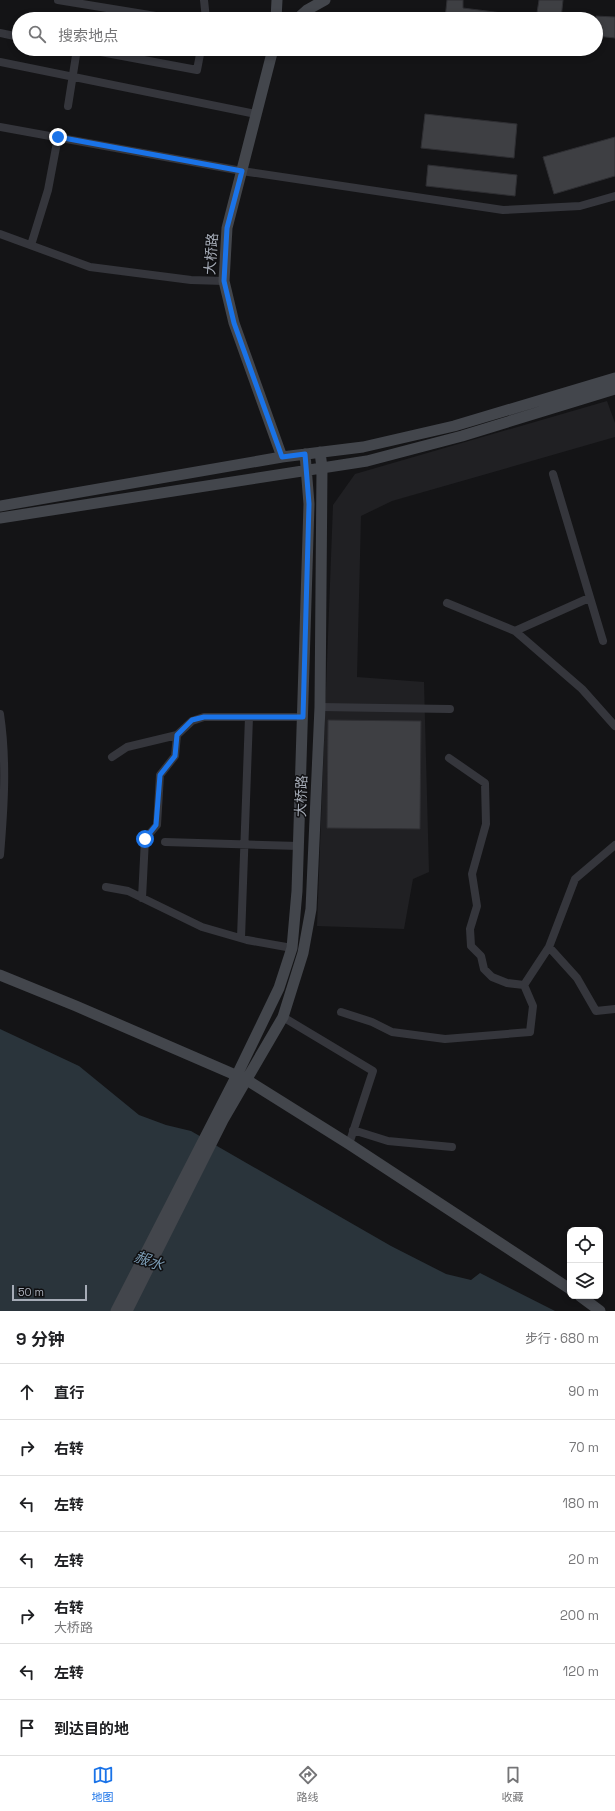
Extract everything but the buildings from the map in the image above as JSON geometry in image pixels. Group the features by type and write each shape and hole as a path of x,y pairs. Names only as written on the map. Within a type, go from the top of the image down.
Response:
{"main road":[{"path":"276,12 277,0"},
{"path":"305,12 325,0"},
{"name":"大桥路","path":"271,56 227,228 224,281 234,323 282,457"},
{"path":"0,506 282,457 363,447 454,426 615,378"},
{"path":"0,518 367,461 462,436 615,389"},
{"name":"大桥路","path":"219,1119 242,1078 283,1016 303,953 311,909 320,707 322,468 320,452"},
{"path":"242,1078 279,988 292,948 299,846 309,504 305,454"},
{"path":"0,975 76,1006 242,1078 349,1144 567,1287"},
{"path":"116,1311 219,1119"},
{"path":"127,1311 219,1119"},
{"path":"584,1299 600,1311"}],"street":[{"path":"62,0 133,12"},
{"path":"204,0 205,12"},
{"path":"0,33 12,36"},
{"path":"68,106 76,56"},
{"path":"122,56 197,70 200,56"},
{"path":"0,62 256,114"},
{"path":"0,127 242,171 503,210 580,206 615,196"},
{"path":"31,245 48,190 58,137"},
{"path":"0,234 90,267 191,280 224,281"},
{"path":"553,474 589,598 603,640"},
{"path":"514,631 589,598"},
{"path":"447,603 514,631 582,689 615,726"},
{"path":"320,707 450,709"},
{"path":"0,714 4,739 5,791 0,855"},
{"path":"112,757 127,747 177,735 192,720 204,717 303,717"},
{"path":"241,938 249,717"},
{"path":"142,898 145,839 156,825 160,775 175,756 177,735"},
{"path":"449,758 485,783 486,824 472,874 477,906 470,929 470,946 481,956 484,969 492,976 507,983 524,985"},
{"path":"165,842 299,846"},
{"path":"524,985 549,947 575,879 615,845"},
{"path":"106,887 128,891 202,927 241,938 292,948"},
{"path":"549,947 577,978 596,1011 615,1009"},
{"path":"341,1012 372,1022 392,1032 445,1039 530,1032 533,1006 524,985"},
{"path":"283,1016 373,1072 349,1144"},
{"path":"353,1130 388,1141 452,1147"}],"shaded area":[{"path":"607,401 615,423 615,437 392,501 361,516 357,677 424,682 429,872 413,879 404,929 317,926 333,505 355,474"}],"water":[{"name":"赧水","path":"0,1029 79,1066 139,1115 166,1125 191,1131 391,1246 446,1274 471,1280 480,1273 555,1311 0,1311"}],"route":[{"path":"58,137 242,171 227,228 224,281 234,323 282,457 305,454 309,504 303,717 204,717 192,720 177,735 175,756 160,775 156,825 145,839"}]}
